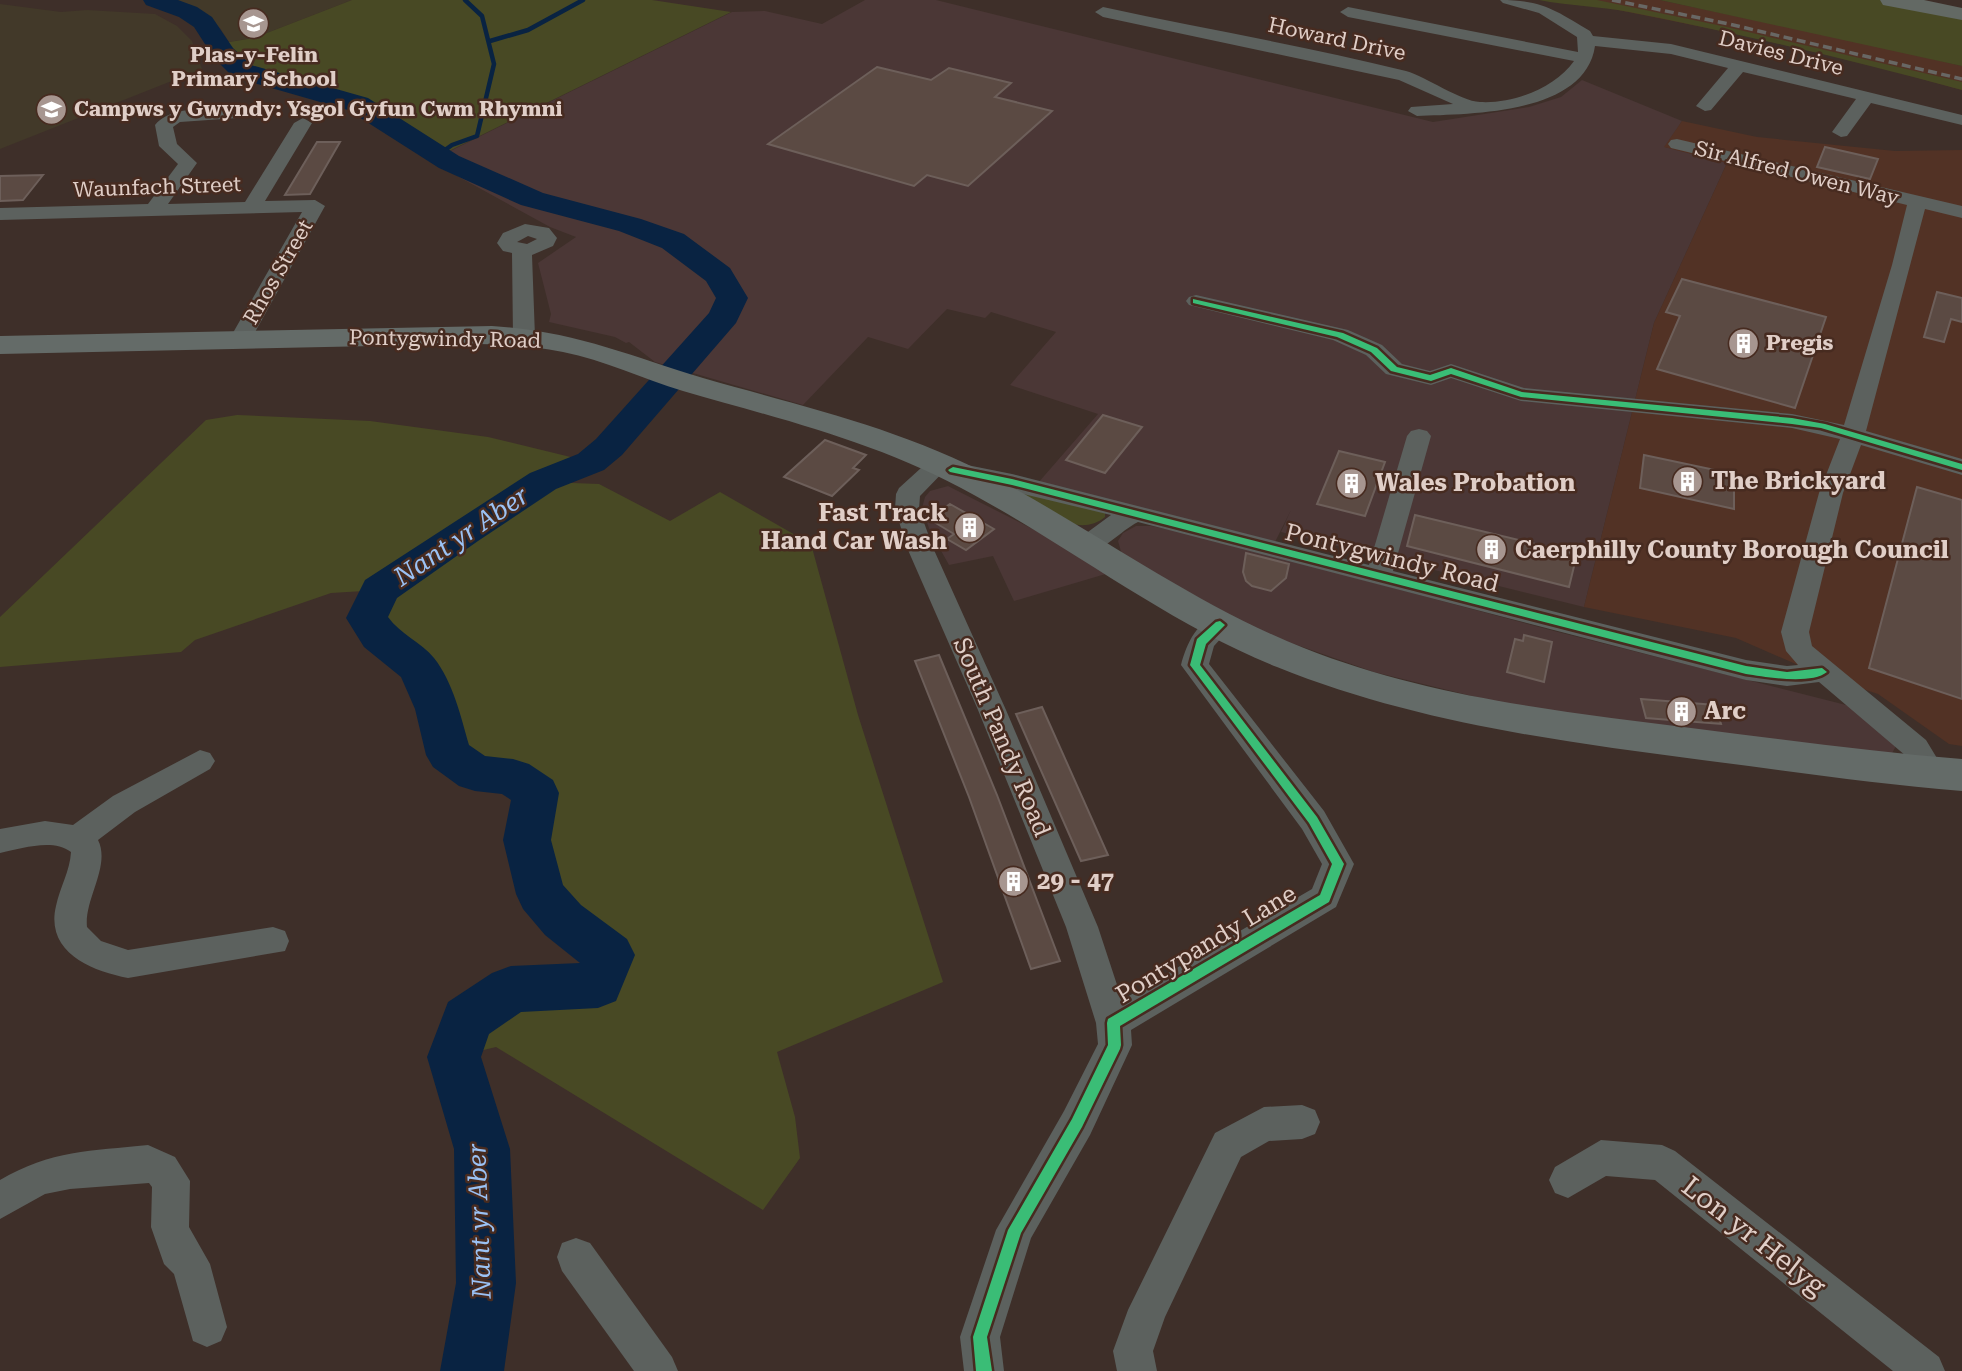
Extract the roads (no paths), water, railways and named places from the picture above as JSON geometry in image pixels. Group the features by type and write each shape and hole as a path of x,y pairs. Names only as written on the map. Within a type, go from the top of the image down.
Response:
{"main road":[{"path":"1891,0 1962,14"},
{"name":"Pontygwindy Road","path":"0,345 240,338 524,337 565,344 879,437 947,466 1220,625 1288,657 1364,684 1485,715 1557,727 1946,774"}],"street":[{"path":"1416,111 1474,107 1536,97 1552,90 1575,73 1586,49 1574,25 1545,10 1508,0"},
{"name":"Howard Drive","path":"1103,12 1404,76 1474,107"},
{"name":"Davies Drive","path":"1348,12 1586,49 1671,49 1962,120"},
{"path":"1705,106 1739,66"},
{"path":"1841,132 1866,97"},
{"path":"152,212 188,163 168,146 164,125 176,117 231,114"},
{"path":"253,207 303,124"},
{"name":"Sir Alfred Owen Way","path":"1677,144 1962,212"},
{"name":"Sir Alfred Owen Way","path":"1917,202 1902,265 1853,435 1831,493 1809,570 1795,632 1800,651 1822,672 1946,774"},
{"name":"Waunfach Street","path":"0,214 315,206"},
{"name":"Rhos Street","path":"240,338 315,206"},
{"path":"522,250 524,337"},
{"path":"1196,301 1340,335 1374,350 1394,369 1431,378 1451,371 1521,394 1792,421 1853,435 1962,467"},
{"path":"1379,576 1419,436"},
{"name":"Pontygwindy Road","path":"947,466 1746,670 1787,676 1822,672"},
{"name":"South Pandy Road","path":"947,466 908,494 907,509 921,550 992,710 1082,927 1113,1023"},
{"path":"1086,546 1118,522 1134,514"},
{"name":"Pontypandy Lane","path":"984,1371 980,1337 1014,1230 1077,1124 1115,1045 1113,1023 1325,898 1338,864 1313,821 1195,666 1201,642 1220,625"},
{"path":"77,839 124,804 200,761"},
{"path":"0,841 53,832 68,834 86,847 87,860 70,917 85,950 106,960 128,964 273,941"},
{"path":"1137,1371 1133,1351 1148,1310 1228,1145 1264,1124 1303,1122"},
{"name":"Lon yr Helyg","path":"1568,1180 1601,1158 1662,1163 1925,1371"},
{"path":"0,1201 38,1178 70,1171 148,1163 162,1170 171,1181 170,1227 177,1250 191,1264 207,1328"},
{"path":"576,1257 659,1371"}],"waterway":[{"name":"Nant yr Aber","path":"155,0 188,12 203,22 223,53 242,71 358,104 449,162 532,199 630,225 673,241 719,275 732,298 724,316 609,447 591,462 543,481 380,590 367,618 379,636 418,668 437,709 449,755 475,773 513,777 536,793 527,840 541,894 563,920 609,955 598,985 511,989 467,1019 454,1057 482,1149 486,1283 472,1371"},
{"path":"438,155 452,145 477,136 494,64 482,16 465,0"},
{"path":"490,41 528,30 583,0"}],"railway":[{"path":"1612,0 1729,24 1962,79"}],"place":[{"name":"Plas-y-Felin Primary School","path":"254,23"},
{"name":"Campws y Gwyndy: Ysgol Gyfun Cwm Rhymni","path":"51,109"},
{"name":"Pregis","path":"1743,343"},
{"name":"The Brickyard","path":"1688,481"},
{"name":"Wales Probation","path":"1352,483"},
{"name":"Fast Track Hand Car Wash","path":"970,527"},
{"name":"Caerphilly County Borough Council","path":"1492,550"},
{"name":"Arc","path":"1681,711"},
{"name":"29 - 47","path":"1014,881"}]}
